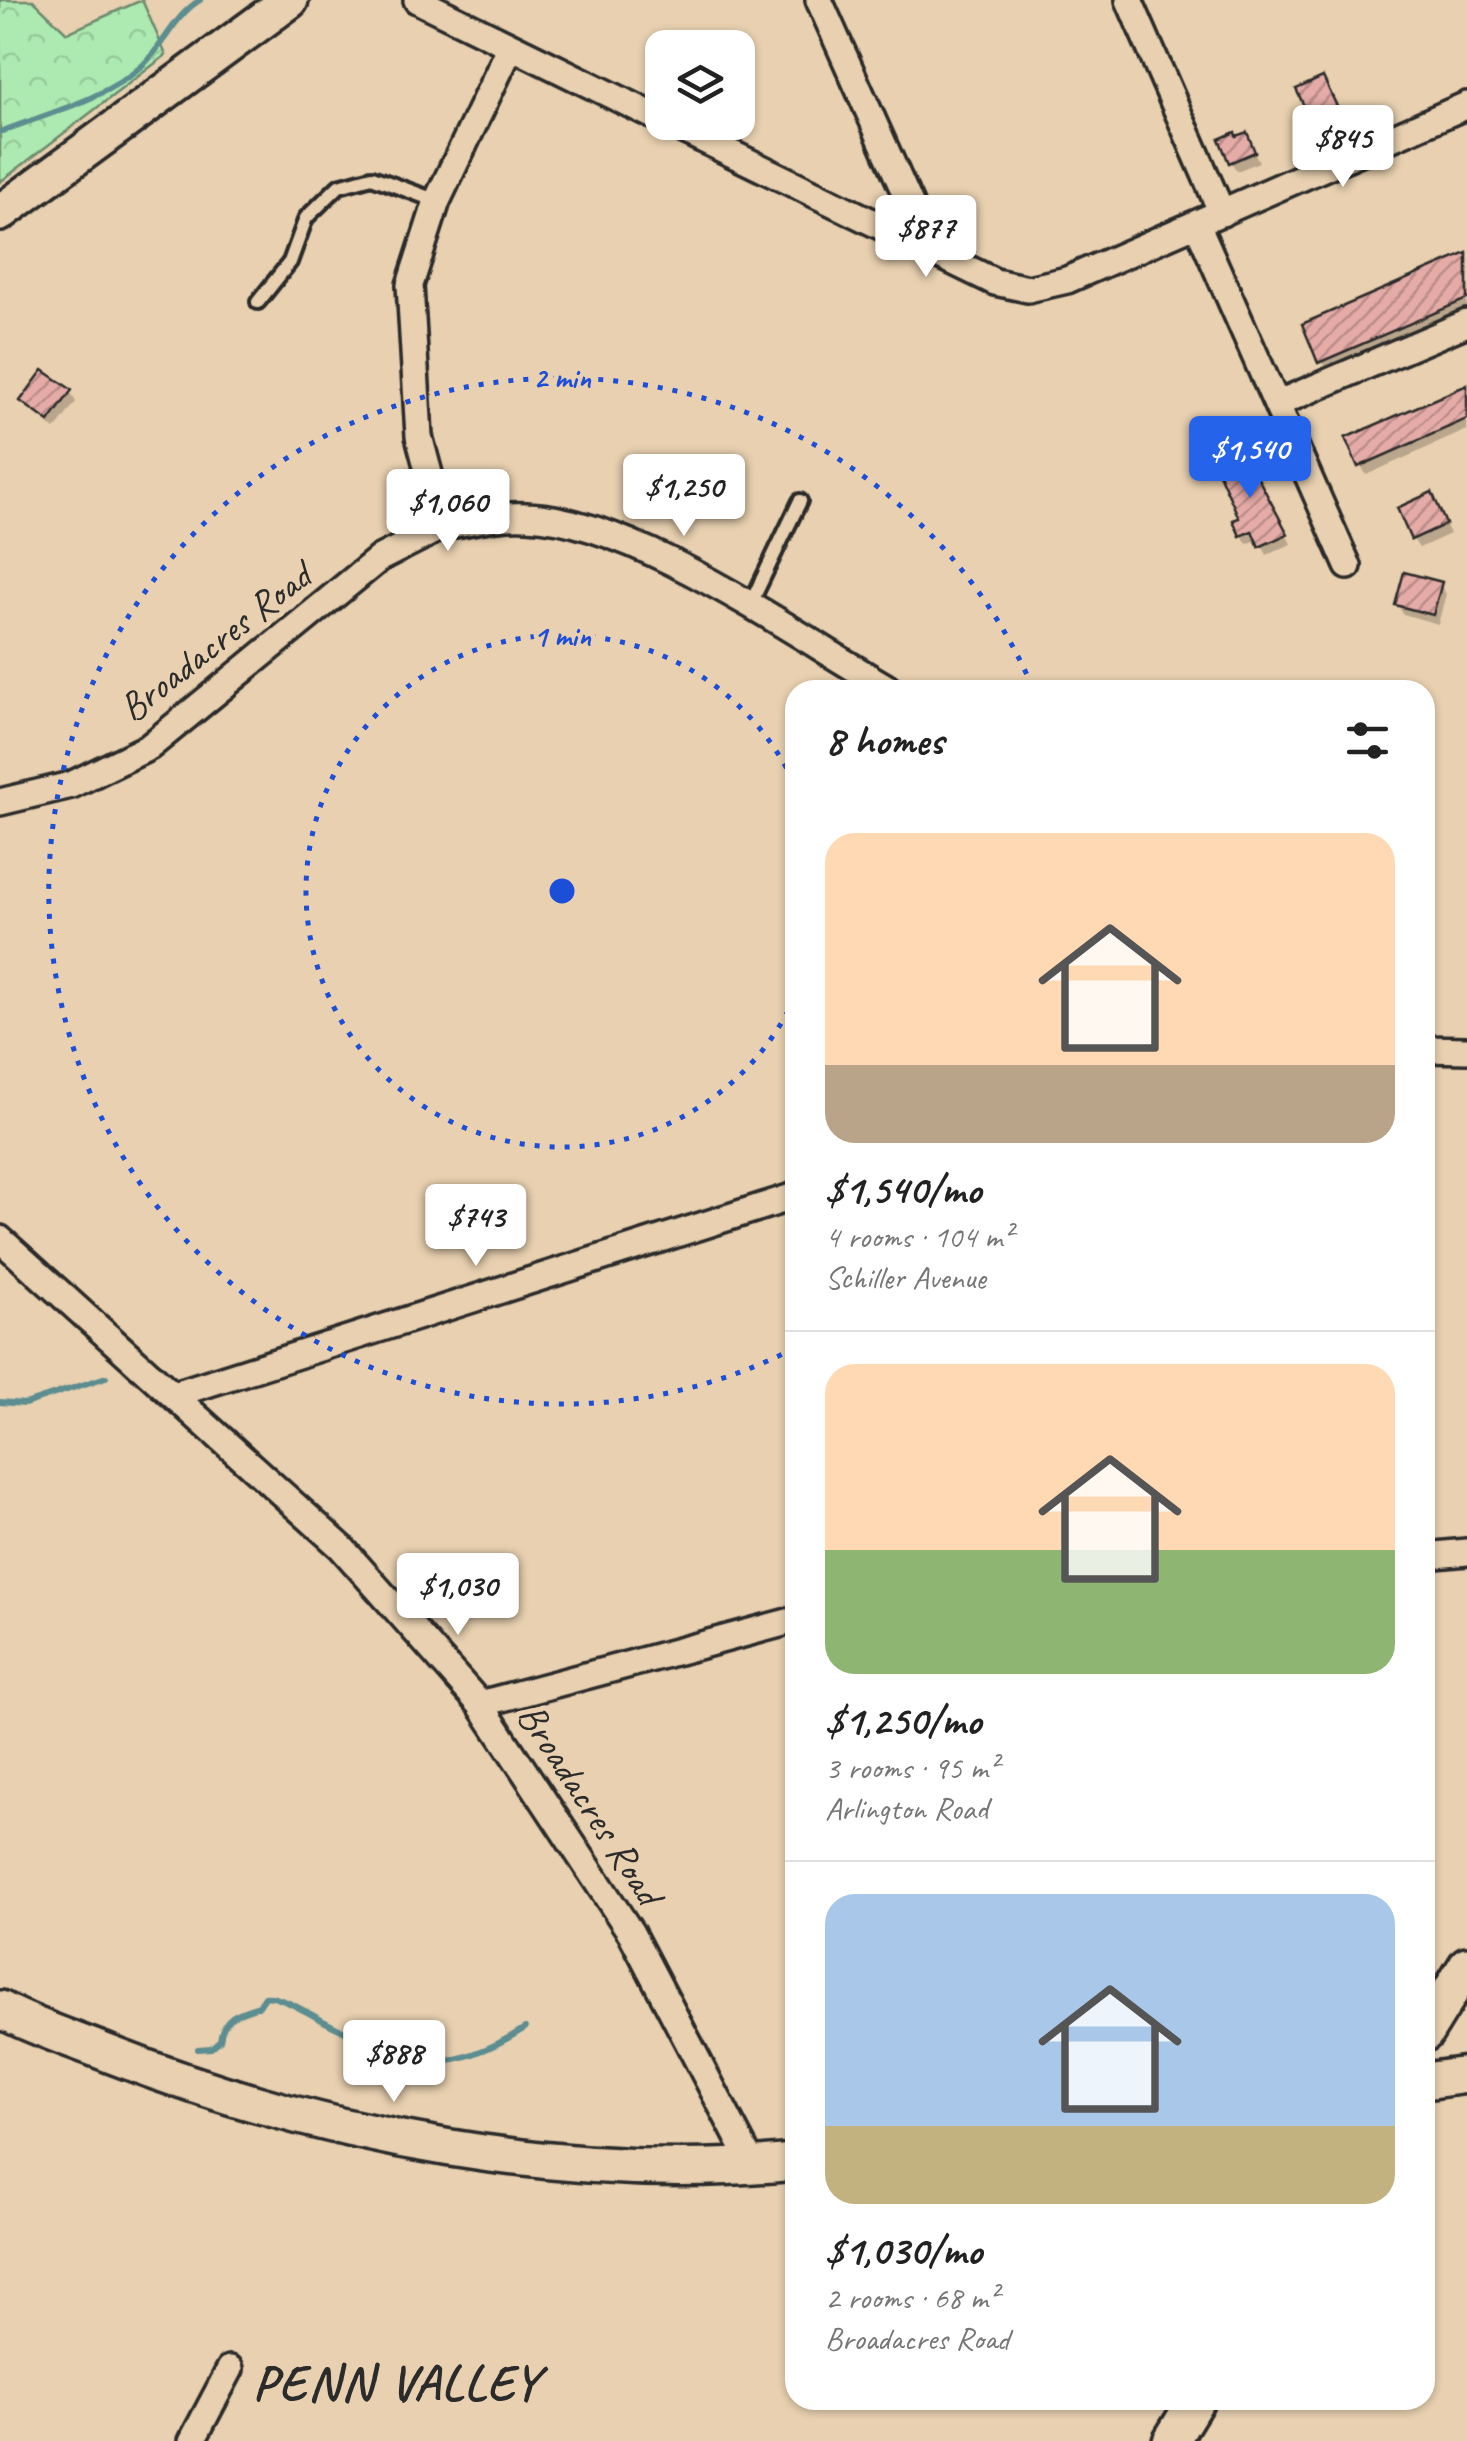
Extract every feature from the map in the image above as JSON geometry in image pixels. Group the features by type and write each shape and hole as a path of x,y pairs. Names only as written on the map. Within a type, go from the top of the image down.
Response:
{"street":[{"path":"0,213 290,0"},
{"path":"416,0 645,113"},
{"path":"819,0 910,204 916,246"},
{"path":"1129,0 1222,213"},
{"path":"443,526 419,436 410,285 437,201 511,46"},
{"path":"701,140 916,246 995,282 1028,290 1067,280 1467,106"},
{"path":"1197,224 1348,566"},
{"path":"1279,404 1467,323"},
{"name":"Broadacres Road","path":"0,802 71,785 149,747 380,558 443,526 526,515 588,526 647,549 874,680"},
{"path":"1435,1049 1467,1050"},
{"path":"174,1394 785,1199"},
{"name":"Broadacres Road","path":"0,1239 341,1547 480,1704 631,1933 753,2166"},
{"path":"1435,1555 1467,1552"},
{"path":"480,1704 785,1623"},
{"path":"1435,2017 1467,1965"},
{"path":"0,2009 178,2080 354,2132 549,2161 753,2166 785,2163"},
{"path":"1435,2080 1467,2075"},
{"path":"192,2441 230,2370"},
{"path":"1171,2441 1190,2410"}],"lane":[{"path":"258,302 290,262 306,218 339,186 372,177 437,201"},
{"path":"749,608 800,501"}],"green space":[{"path":"0,0 33,0 67,33 142,0 166,55 0,182"}],"building":[{"path":"1323,77 1342,117 1315,129 1296,89"},
{"path":"1235,132 1236,136 1247,132 1255,152 1229,163 1219,139"},
{"path":"1467,253 1467,299 1318,363 1302,324"},
{"path":"43,370 72,390 49,422 20,401"},
{"path":"1467,385 1467,419 1358,467 1345,438"},
{"path":"1244,452 1288,534 1259,547 1252,531 1240,536 1233,520 1239,518 1215,465"},
{"path":"1432,492 1446,524 1411,540 1397,508"},
{"path":"1404,572 1442,582 1433,615 1395,605"}],"waterway":[{"path":"0,132 75,105 128,77 151,57 183,14 200,0"},
{"path":"0,1402 25,1404 106,1377"},
{"path":"198,2049 211,2048 220,2040 228,2020 259,2006 265,1997 291,2004 344,2031"},
{"path":"373,2038 407,2057 438,2061 469,2056 525,2028"}],"district":[{"name":"PENN VALLEY","path":"397,2382"}]}
